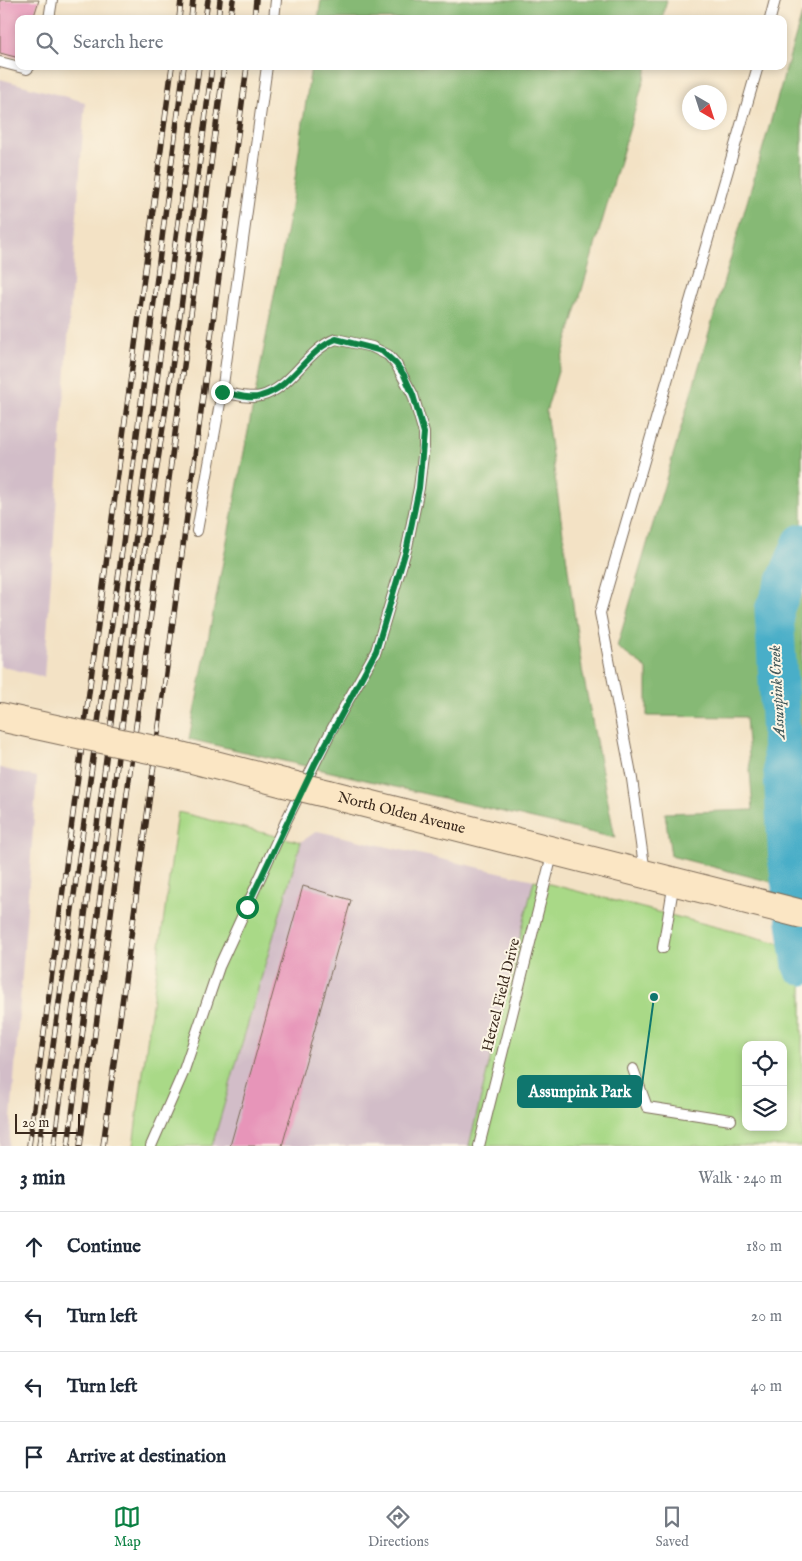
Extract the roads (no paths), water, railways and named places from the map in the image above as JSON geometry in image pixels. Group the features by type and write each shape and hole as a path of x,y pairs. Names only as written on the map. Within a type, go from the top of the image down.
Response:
{"main road":[{"name":"North Olden Avenue","path":"0,717 173,754 284,784 802,914"}],"lane":[{"path":"50,15 52,0"},
{"path":"274,15 276,0"},
{"path":"771,15 775,0"},
{"path":"0,62 15,66"},
{"path":"197,531 222,392 266,70"},
{"path":"645,874 632,779 600,613 757,70"},
{"path":"151,1146 183,1073 223,959 295,802 332,729 376,651 407,547 419,488 424,447 424,433 416,404 404,375 388,355 372,347 336,339 318,349 272,392 260,397 249,397 222,392"},
{"name":"Hetzel Field Drive","path":"479,1146 553,850"},
{"path":"663,948 674,881"},
{"path":"633,1069 647,1107 731,1120"}],"waterway":[{"name":"Assunpink Creek","path":"802,543 774,610 788,863 802,966"}],"railway":[{"path":"179,15 181,0"},
{"path":"191,15 193,0"},
{"path":"206,15 208,0"},
{"path":"218,15 220,0"},
{"path":"231,15 233,0"},
{"path":"254,15 256,0"},
{"path":"29,1146 171,70"},
{"path":"39,1146 124,536 183,70"},
{"path":"54,1146 198,70"},
{"path":"68,1146 146,539 181,308 211,70"},
{"path":"80,1146 223,70"},
{"path":"103,1146 246,70"}],"place":[{"name":"Assunpink Park","path":"654,997"}]}
